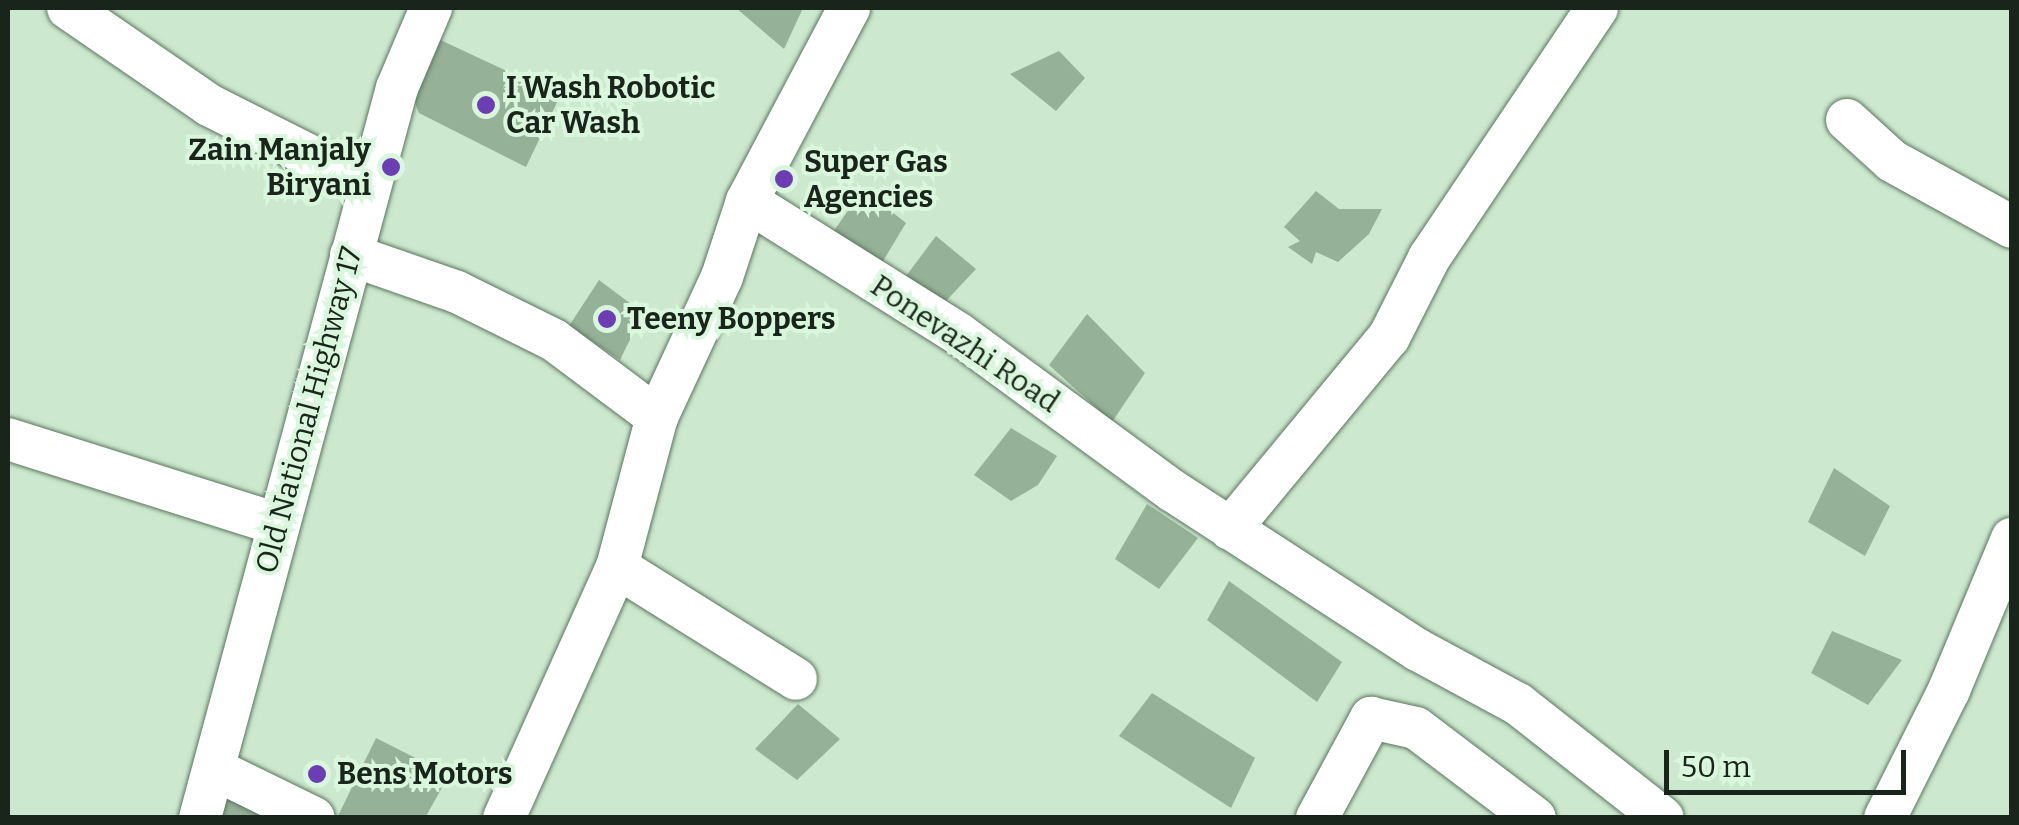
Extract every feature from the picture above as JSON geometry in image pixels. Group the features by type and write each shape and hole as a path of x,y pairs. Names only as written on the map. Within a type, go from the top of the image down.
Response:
{"street":[{"path":"68,8 210,105 322,162 372,176"},
{"name":"Old National Highway 17","path":"200,818 397,88 431,8"},
{"path":"504,818 617,567 657,416 722,278 747,201 848,8"},
{"path":"1230,528 1389,337 1430,258 1597,8"},
{"path":"1846,120 1892,161 2012,227"},
{"name":"Ponevazhi Road","path":"747,201 958,334 1230,528 1418,650 1518,704 1663,818"},
{"path":"352,255 457,292 554,340 657,416"},
{"path":"8,439 278,524"},
{"path":"1885,818 1949,690 2012,539"},
{"path":"617,567 796,679"},
{"path":"1316,818 1371,718 1416,728 1535,818"},
{"path":"214,769 314,818"}],"building":[{"path":"736,8 803,8 784,49"},
{"name":"I Wash Robotic Car Wash","path":"434,37 560,96 526,167 419,113 409,88"},
{"path":"1059,51 1085,78 1056,111 1010,74"},
{"path":"863,189 906,223 877,271 831,235"},
{"path":"1316,191 1339,209 1382,209 1369,234 1338,262 1316,252 1312,264 1288,247 1300,241 1284,227"},
{"path":"936,236 976,269 946,301 906,276"},
{"name":"Teeny Boppers","path":"599,280 643,313 620,360 569,326"},
{"path":"1087,314 1145,373 1112,422 1049,365"},
{"path":"1011,428 1057,456 1038,485 1011,501 974,475"},
{"path":"1834,468 1890,506 1865,556 1808,522"},
{"path":"1147,504 1198,538 1159,589 1115,559"},
{"path":"1229,581 1342,662 1317,702 1207,620"},
{"path":"1832,631 1902,660 1868,705 1811,673"},
{"path":"1152,693 1255,758 1231,808 1119,736"},
{"path":"798,704 840,739 797,780 755,749"},
{"path":"376,738 449,775 425,818 337,818"},
{"path":"217,779 299,818 206,818"}],"place":[{"name":"I Wash Robotic Car Wash","path":"486,105"},
{"name":"Zain Manjaly Biryani","path":"391,167"},
{"name":"Super Gas Agencies","path":"784,179"},
{"name":"Teeny Boppers","path":"607,319"},
{"name":"Bens Motors","path":"317,774"}]}
